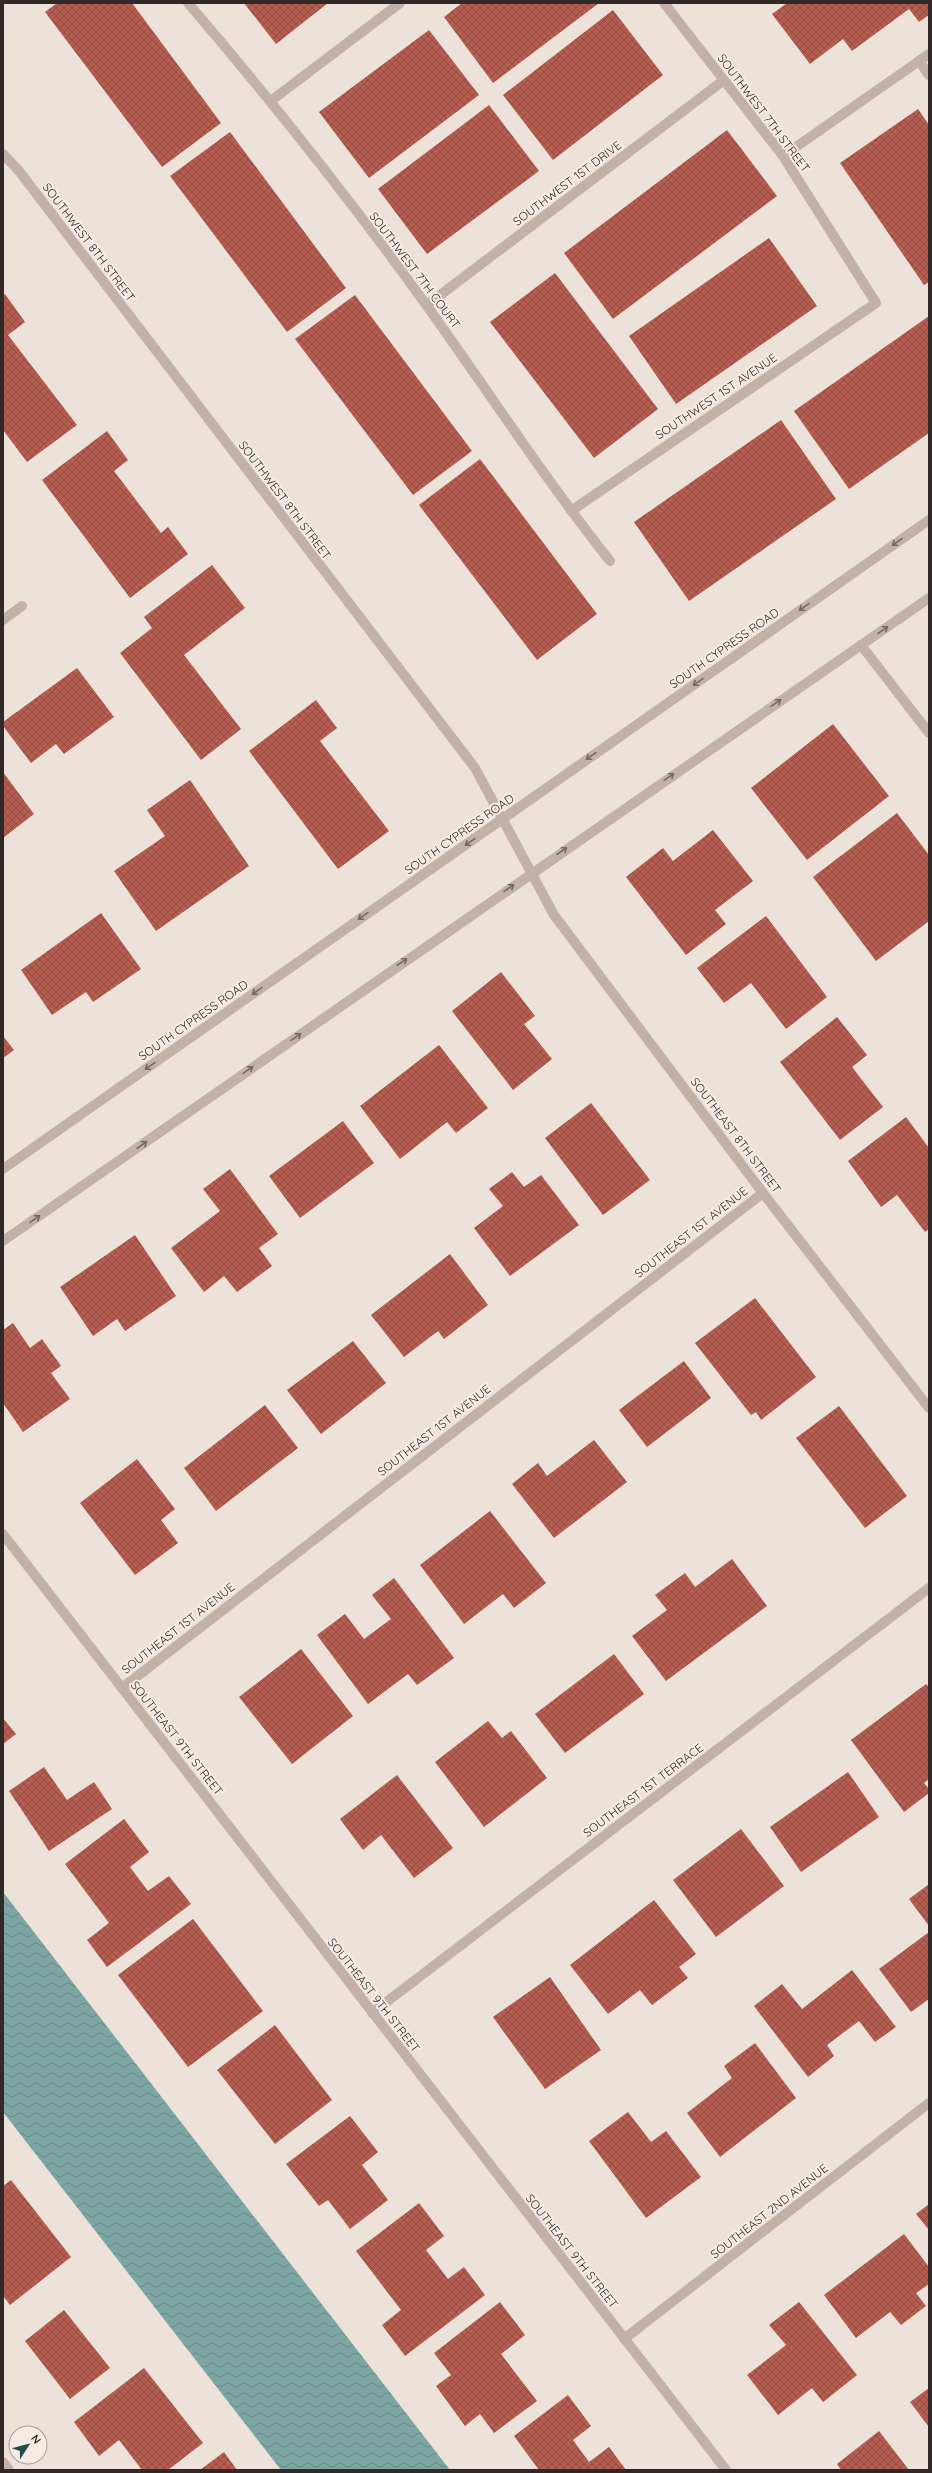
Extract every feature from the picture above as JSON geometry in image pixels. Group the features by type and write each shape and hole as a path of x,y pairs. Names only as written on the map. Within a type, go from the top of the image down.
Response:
{"street":[{"name":"SOUTHWEST 7TH COURT","path":"188,3 272,100 427,305 571,511 610,561"},
{"path":"272,100 400,3"},
{"name":"SOUTHWEST 7TH STREET","path":"664,3 783,156 876,303"},
{"path":"783,156 929,54"},
{"path":"919,61 929,75"},
{"name":"SOUTHWEST 1ST DRIVE","path":"427,305 724,80"},
{"name":"SOUTHWEST 8TH STREET","path":"3,154 19,171 475,768 530,873"},
{"name":"SOUTHWEST 1ST AVENUE","path":"571,511 876,303"},
{"name":"SOUTH CYPRESS ROAD","path":"3,1169 929,520"},
{"path":"3,1241 530,873 929,598"},
{"path":"3,620 22,606"},
{"path":"861,645 929,733"},
{"name":"SOUTHEAST 8TH STREET","path":"530,873 554,915 763,1193 929,1408"},
{"name":"SOUTHEAST 1ST AVENUE","path":"122,1688 763,1193"},
{"name":"SOUTHEAST 9TH STREET","path":"3,1534 726,2470"},
{"name":"SOUTHEAST 1ST TERRACE","path":"372,2013 929,1588"},
{"name":"SOUTHEAST 2ND AVENUE","path":"624,2339 929,2103"},
{"path":"3,2462 9,2470"}],"water":[{"path":"3,1892 450,2470 281,2470 3,2112"}],"building":[{"path":"57,3 132,3 221,123 162,167 45,12"},
{"path":"244,3 328,3 276,44"},
{"path":"462,3 599,3 493,83 444,17"},
{"path":"787,3 929,3 929,15 919,22 909,9 852,51 843,39 810,64 772,14"},
{"path":"613,10 663,75 553,160 503,95"},
{"path":"429,30 479,95 369,178 319,112"},
{"path":"489,105 539,171 427,254 378,189"},
{"path":"918,109 929,125 929,282 924,285 840,163"},
{"path":"727,130 777,196 613,319 564,253"},
{"path":"230,132 346,288 287,332 170,176"},
{"path":"769,238 817,306 676,404 629,336"},
{"path":"555,273 658,409 594,458 490,322"},
{"path":"5,294 25,322 8,335 77,425 27,462 3,430 3,296"},
{"path":"355,295 472,451 413,495 295,339"},
{"path":"929,316 929,433 849,489 794,411"},
{"path":"781,420 836,499 689,601 634,522"},
{"path":"107,431 128,460 114,471 161,533 168,527 188,554 130,598 42,480"},
{"path":"480,459 597,614 537,660 419,505"},
{"path":"212,565 245,608 184,655 241,729 201,760 120,653 152,628 144,617"},
{"path":"77,668 114,717 64,754 56,744 31,763 3,726 3,722"},
{"path":"316,700 337,728 320,741 389,831 338,869 249,751"},
{"path":"833,724 889,796 807,860 751,788"},
{"path":"3,772 34,814 3,838"},
{"path":"190,780 249,866 156,931 114,871 165,836 147,810"},
{"path":"897,813 929,855 929,921 876,961 813,877"},
{"path":"713,830 753,881 715,910 726,924 686,955 626,877 663,848 673,861"},
{"path":"101,913 141,969 93,1002 86,992 52,1015 21,970"},
{"path":"766,916 827,997 786,1029 751,983 724,1003 697,968"},
{"path":"501,972 535,1016 524,1024 552,1059 513,1090 452,1011"},
{"path":"837,1017 867,1055 852,1067 883,1107 840,1140 780,1062"},
{"path":"3,1036 14,1050 3,1058"},
{"path":"439,1045 488,1108 456,1133 447,1122 400,1159 360,1106"},
{"path":"591,1103 650,1180 603,1215 545,1138"},
{"path":"906,1117 929,1148 929,1229 925,1232 897,1195 881,1207 848,1161"},
{"path":"343,1121 374,1163 300,1218 269,1176"},
{"path":"230,1169 278,1234 259,1248 272,1266 237,1292 224,1276 204,1292 171,1248 220,1211 203,1189"},
{"path":"512,1172 524,1187 541,1175 579,1225 510,1276 474,1228 503,1206 489,1189"},
{"path":"135,1235 176,1296 125,1331 117,1319 93,1336 60,1287"},
{"path":"450,1254 488,1305 444,1339 438,1331 404,1357 371,1315"},
{"path":"755,1298 816,1377 761,1420 756,1412 751,1415 695,1343"},
{"path":"13,1323 30,1348 42,1339 61,1366 51,1373 70,1399 23,1432 3,1403 3,1330"},
{"path":"353,1341 386,1383 321,1434 287,1390"},
{"path":"684,1361 711,1398 647,1447 619,1410"},
{"path":"265,1405 298,1448 216,1511 184,1468"},
{"path":"839,1406 907,1496 865,1528 796,1438"},
{"path":"594,1440 627,1482 554,1538 512,1484 538,1463 547,1476"},
{"path":"137,1459 175,1509 161,1520 178,1543 135,1575 80,1503"},
{"path":"490,1511 546,1583 514,1608 503,1594 464,1624 420,1565"},
{"path":"732,1559 767,1606 666,1681 632,1636 667,1610 655,1595 685,1573 695,1587"},
{"path":"394,1578 454,1658 417,1685 408,1674 368,1704 317,1635 345,1614 364,1639 391,1619 372,1595"},
{"path":"301,1649 353,1716 292,1764 239,1697"},
{"path":"614,1654 644,1694 565,1753 535,1714"},
{"path":"926,1684 929,1687 929,1779 924,1783 929,1789 929,1793 904,1812 851,1740"},
{"path":"3,1718 16,1734 3,1744"},
{"path":"488,1721 502,1738 511,1731 547,1778 484,1827 435,1762"},
{"path":"44,1767 67,1800 94,1782 112,1809 49,1851 9,1791"},
{"path":"848,1772 879,1817 801,1872 770,1827"},
{"path":"397,1775 453,1848 414,1878 381,1835 363,1850 340,1819"},
{"path":"124,1819 149,1852 130,1867 148,1891 169,1876 191,1904 107,1967 87,1940 109,1923 65,1864"},
{"path":"741,1829 784,1886 716,1937 673,1880"},
{"path":"929,1884 929,1926 909,1899"},
{"path":"654,1900 696,1954 679,1967 688,1978 652,2005 640,1990 608,2014 570,1965"},
{"path":"193,1919 263,2011 188,2067 118,1975"},
{"path":"929,1932 929,1999 911,2012 879,1969"},
{"path":"852,1970 896,2027 875,2042 859,2021 827,2045 834,2056 808,2077 754,2006 782,1984 802,2009"},
{"path":"550,1977 601,2050 545,2089 493,2017"},
{"path":"275,2025 332,2100 275,2144 217,2070"},
{"path":"755,2043 796,2098 720,2157 687,2113 732,2078 724,2066"},
{"path":"628,2112 651,2142 666,2131 701,2177 646,2218 589,2141"},
{"path":"350,2116 378,2152 362,2165 388,2200 350,2229 328,2200 319,2206 286,2164"},
{"path":"11,2180 71,2257 10,2305 3,2296 3,2186"},
{"path":"419,2203 444,2236 426,2250 448,2279 464,2267 485,2295 405,2356 382,2325 401,2310 356,2251"},
{"path":"929,2204 929,2230 916,2214"},
{"path":"904,2234 929,2267 929,2284 916,2293 926,2306 901,2325 890,2312 856,2338 824,2295"},
{"path":"500,2302 525,2335 501,2354 537,2401 494,2433 480,2414 465,2426 436,2386 451,2375 434,2353"},
{"path":"799,2302 857,2375 823,2402 812,2388 778,2415 747,2375 786,2345 769,2325"},
{"path":"64,2310 110,2368 70,2399 25,2341"},
{"path":"144,2368 203,2443 168,2470 142,2470 119,2440 99,2456 74,2422"},
{"path":"929,2388 929,2427 910,2402"},
{"path":"568,2395 591,2426 573,2440 589,2462 609,2447 626,2470 539,2470 514,2436"},
{"path":"879,2431 909,2470 841,2470 837,2464"},
{"path":"224,2452 237,2470 200,2470"}]}
